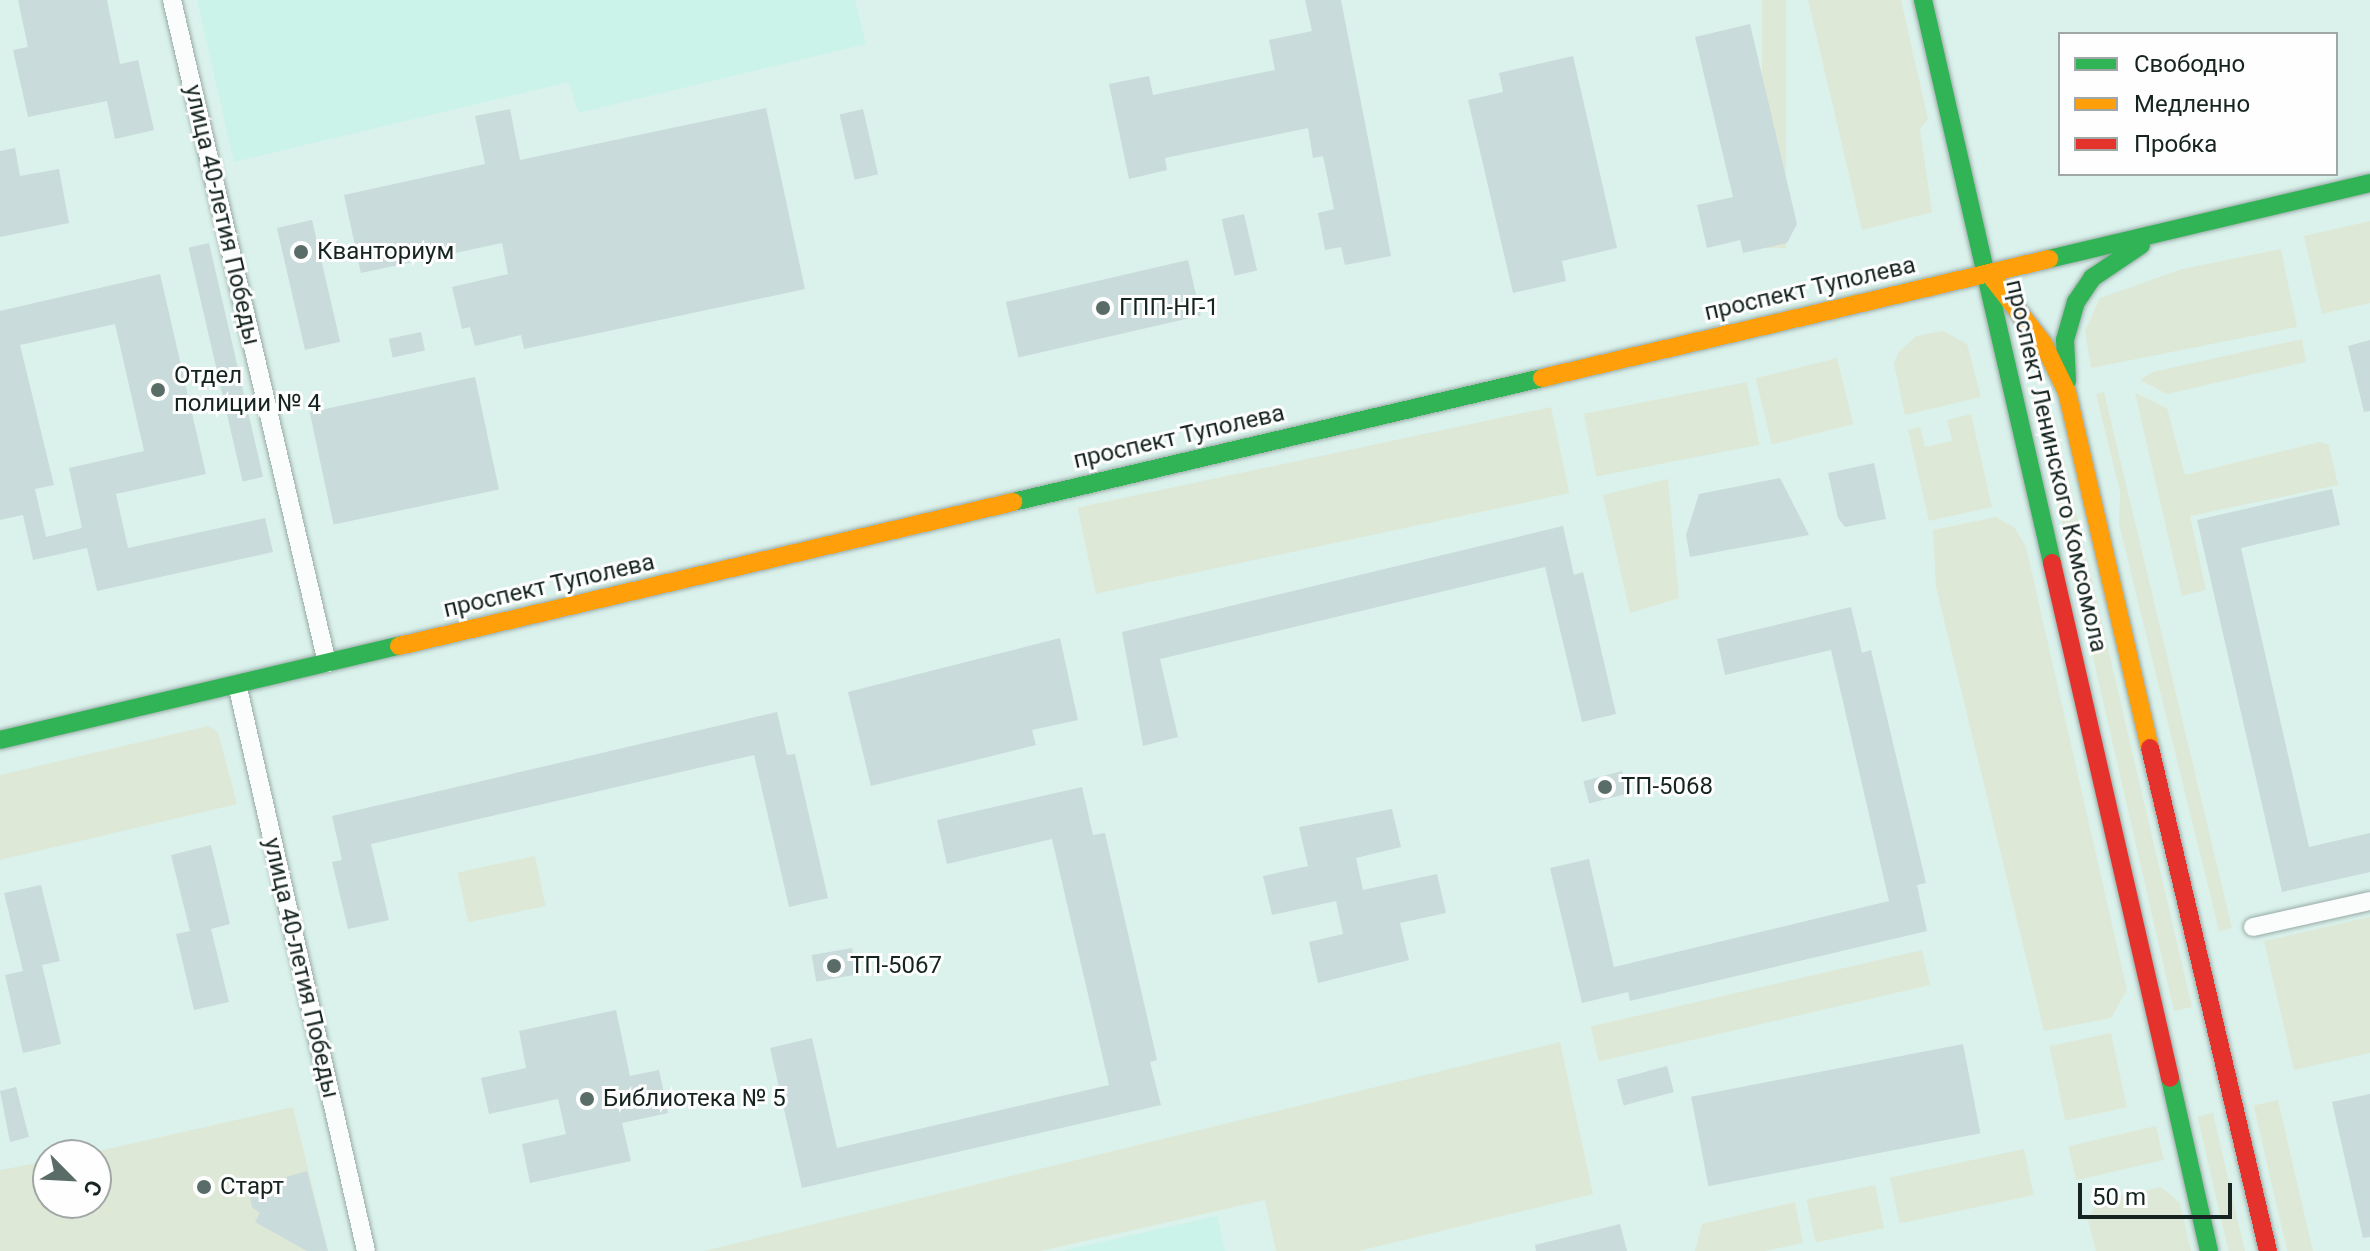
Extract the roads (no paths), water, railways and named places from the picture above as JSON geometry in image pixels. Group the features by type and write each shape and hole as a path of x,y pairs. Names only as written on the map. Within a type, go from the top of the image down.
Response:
{"main road":[{"path":"1923,0 1988,272"},
{"name":"проспект Туполева","path":"0,740 2370,183"},
{"path":"2067,392 2065,340 2076,302 2110,264 2164,232"},
{"name":"проспект Ленинского Комсомола","path":"1988,272 2043,343 2067,392 2268,1251"},
{"name":"проспект Ленинского Комсомола","path":"1988,272 2209,1251"}],"street":[{"name":"улица 40-летия Победы","path":"172,0 327,663"},
{"name":"улица 40-летия Победы","path":"237,684 366,1251"},
{"path":"2253,927 2370,901"}],"place":[{"name":"Кванториум","path":"301,252"},
{"name":"ГПП-НГ-1","path":"1103,308"},
{"name":"Отдел полиции № 4","path":"158,390"},
{"name":"ТП-5068","path":"1605,787"},
{"name":"ТП-5067","path":"834,966"},
{"name":"Библиотека № 5","path":"587,1099"},
{"name":"Старт","path":"204,1187"}]}
